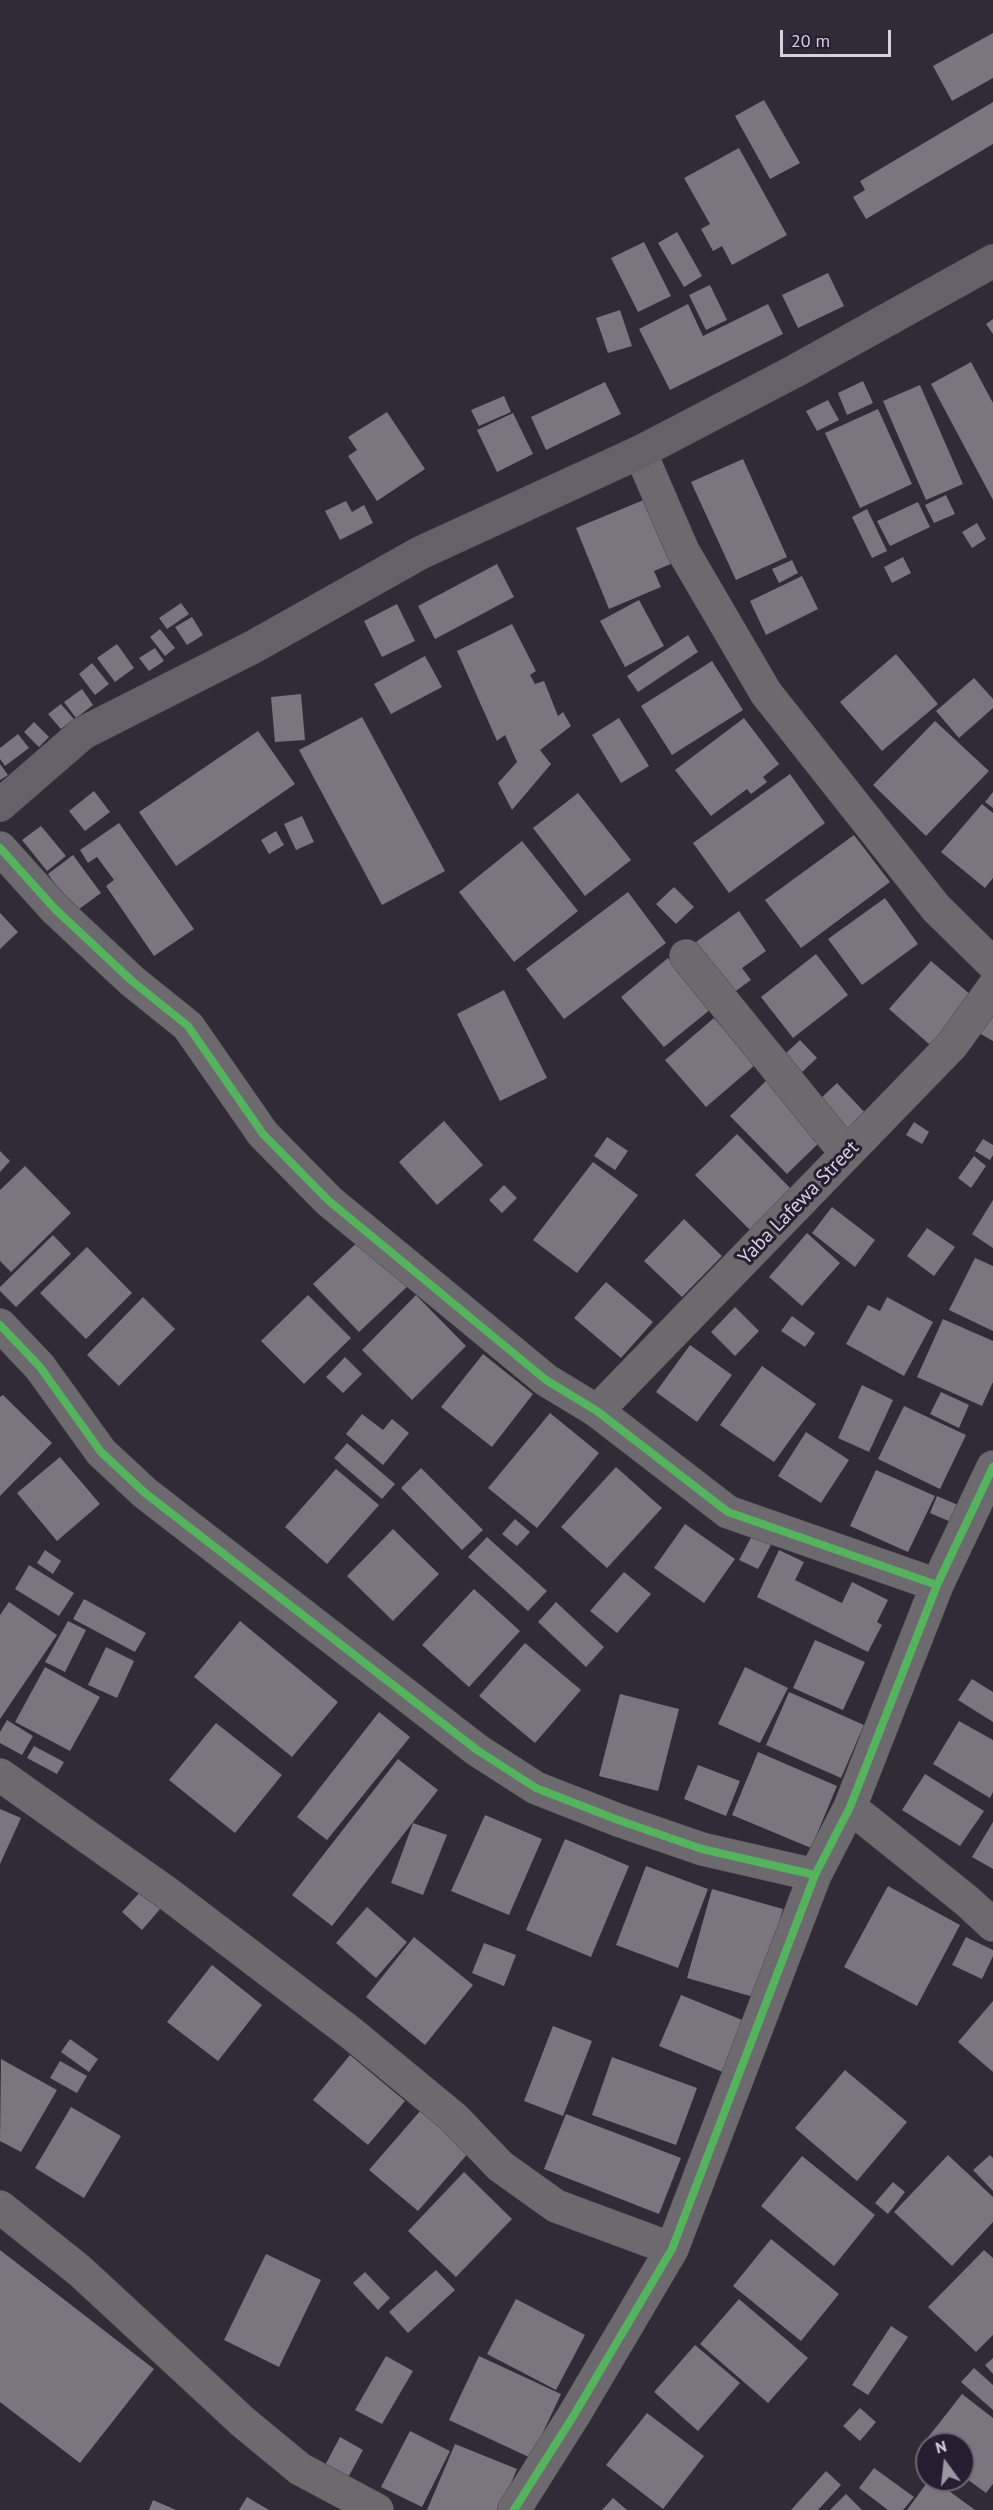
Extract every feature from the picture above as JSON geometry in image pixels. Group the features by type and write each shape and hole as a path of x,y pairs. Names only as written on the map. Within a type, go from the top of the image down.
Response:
{"main road":[{"path":"0,805 83,733 253,647 420,553 640,452 795,371 993,261"}],"street":[{"path":"640,452 683,551 766,693 936,908 993,964"},
{"path":"0,848 55,909 132,981 188,1026 262,1134 329,1201 546,1380 597,1411 728,1512 937,1585"},
{"path":"686,956 846,1153"},
{"name":"Yaba Lafewa Street","path":"597,1411 952,1045 993,988"},
{"path":"0,1325 40,1367 101,1452 145,1493 477,1750 536,1788 618,1820 702,1850 815,1875"},
{"path":"514,2510 574,2415 672,2248 815,1875 850,1807 937,1585 993,1467"},
{"path":"0,1775 167,1893 351,2032 454,2118 500,2166 555,2206 672,2248"},
{"path":"850,1807 967,1901 993,1925"},
{"path":"0,2207 80,2271 243,2422 300,2469 377,2510"}],"building":[{"path":"993,33 993,78 952,101 933,66"},
{"path":"764,100 800,163 770,179 735,116"},
{"path":"993,102 993,144 866,219 853,197 865,190 860,181"},
{"path":"739,148 787,235 732,265 722,246 713,251 701,229 710,224 684,178"},
{"path":"677,232 702,276 684,287 658,243"},
{"path":"644,242 671,296 638,312 611,258"},
{"path":"828,273 844,306 798,328 782,295"},
{"path":"710,285 727,320 706,330 689,295"},
{"path":"688,304 703,336 768,304 783,334 670,390 639,329"},
{"path":"620,310 632,346 608,353 596,318"},
{"path":"993,319 993,334 986,324"},
{"path":"971,362 993,403 993,500 931,384"},
{"path":"863,381 873,403 847,415 838,393"},
{"path":"605,382 621,414 546,450 531,417"},
{"path":"920,385 963,484 926,500 883,401"},
{"path":"504,396 511,412 479,426 471,410"},
{"path":"828,400 839,420 817,431 806,411"},
{"path":"878,409 912,484 860,508 825,433"},
{"path":"387,412 425,469 377,501 348,456 357,450 348,437"},
{"path":"513,413 533,454 497,472 477,430"},
{"path":"743,459 787,557 736,580 691,482"},
{"path":"946,495 955,514 934,523 925,505"},
{"path":"646,499 673,563 654,571 661,587 609,609 576,528"},
{"path":"346,501 352,512 364,505 373,523 340,540 325,511"},
{"path":"918,502 930,527 890,546 877,521"},
{"path":"867,509 887,551 872,558 852,517"},
{"path":"977,523 986,539 972,548 962,532"},
{"path":"903,557 911,573 892,583 884,567"},
{"path":"792,560 798,573 779,583 772,569"},
{"path":"497,564 514,597 435,639 418,606"},
{"path":"802,576 818,609 766,635 750,601"},
{"path":"639,600 664,646 625,667 600,621"},
{"path":"181,603 189,614 167,629 159,618"},
{"path":"397,604 415,641 382,657 364,621"},
{"path":"192,617 203,635 187,645 175,627"},
{"path":"512,624 536,671 530,675 535,684 544,681 558,716 563,712 571,726 540,750 551,764 512,810 498,783 517,762 505,735 497,741 457,651"},
{"path":"160,629 175,648 165,656 150,637"},
{"path":"688,635 698,652 638,692 627,676"},
{"path":"117,644 134,668 115,682 97,658"},
{"path":"155,648 164,661 149,671 139,658"},
{"path":"896,654 938,704 882,751 840,702"},
{"path":"425,656 442,687 391,714 374,684"},
{"path":"712,661 743,710 672,755 641,706"},
{"path":"92,663 109,684 95,695 79,674"},
{"path":"974,678 993,699 993,708 959,738 936,711"},
{"path":"82,689 93,705 76,718 64,702"},
{"path":"301,694 305,740 275,742 271,697"},
{"path":"61,704 74,719 61,729 48,714"},
{"path":"362,717 445,871 382,905 299,750"},
{"path":"619,718 649,766 621,783 592,735"},
{"path":"744,718 779,764 763,777 767,782 751,794 747,789 711,816 675,770"},
{"path":"935,721 989,771 926,836 873,785"},
{"path":"34,722 49,737 39,747 24,732"},
{"path":"258,731 295,784 176,866 139,812"},
{"path":"18,734 29,748 5,766 0,759 0,748"},
{"path":"0,764 8,775 0,780"},
{"path":"790,774 825,823 729,893 693,843"},
{"path":"94,791 110,812 85,831 69,811"},
{"path":"993,792 993,808 985,802"},
{"path":"578,793 631,860 585,896 533,828"},
{"path":"982,804 993,813 993,878 985,888 941,852"},
{"path":"302,816 314,842 296,850 284,824"},
{"path":"119,823 194,929 154,956 106,886 114,880 97,857 88,863 80,850"},
{"path":"41,826 66,856 47,871 22,840"},
{"path":"276,831 284,845 269,854 261,840"},
{"path":"854,835 890,882 801,948 765,900"},
{"path":"522,841 578,911 514,962 459,892"},
{"path":"73,855 101,893 75,912 48,874"},
{"path":"674,887 694,907 676,924 656,904"},
{"path":"628,892 666,943 564,1019 526,969"},
{"path":"885,898 918,944 862,985 828,939"},
{"path":"739,911 766,951 742,968 751,980 733,993 696,942"},
{"path":"0,913 18,932 0,949"},
{"path":"816,954 848,995 793,1038 761,997"},
{"path":"668,958 711,1009 664,1047 621,997"},
{"path":"931,961 978,1001 936,1050 889,1009"},
{"path":"504,990 547,1078 500,1101 457,1014"},
{"path":"993,1011 993,1041 979,1033"},
{"path":"714,1018 755,1065 706,1107 665,1060"},
{"path":"800,1040 817,1058 801,1073 784,1055"},
{"path":"769,1078 826,1136 787,1174 730,1116"},
{"path":"837,1083 868,1116 849,1134 818,1101"},
{"path":"444,1121 483,1165 437,1205 399,1162"},
{"path":"914,1122 929,1132 922,1144 906,1135"},
{"path":"737,1134 793,1191 752,1232 695,1175"},
{"path":"607,1137 628,1151 615,1170 594,1156"},
{"path":"983,1139 993,1145 993,1155 990,1160 975,1151"},
{"path":"0,1151 10,1161 0,1172"},
{"path":"974,1156 986,1166 971,1188 958,1178"},
{"path":"593,1162 638,1195 577,1273 533,1240"},
{"path":"25,1166 71,1213 11,1272 0,1261 0,1190"},
{"path":"504,1185 517,1198 502,1213 489,1200"},
{"path":"993,1200 993,1248 972,1234"},
{"path":"832,1207 875,1240 855,1267 812,1233"},
{"path":"684,1219 722,1256 682,1297 644,1261"},
{"path":"927,1228 955,1247 934,1276 907,1256"},
{"path":"807,1233 840,1263 802,1306 769,1277"},
{"path":"53,1235 71,1254 16,1307 0,1291 0,1287"},
{"path":"363,1237 409,1285 359,1332 313,1284"},
{"path":"87,1247 132,1293 86,1339 40,1293"},
{"path":"975,1258 993,1266 993,1331 949,1310"},
{"path":"606,1282 653,1322 621,1358 574,1318"},
{"path":"308,1295 351,1338 304,1384 261,1341"},
{"path":"416,1295 466,1346 412,1400 362,1350"},
{"path":"143,1297 175,1329 119,1386 87,1355"},
{"path":"887,1297 933,1322 904,1376 846,1344 868,1305 880,1311"},
{"path":"735,1307 759,1331 735,1356 711,1332"},
{"path":"792,1316 815,1333 805,1347 781,1331"},
{"path":"943,1319 993,1341 993,1382 982,1406 917,1377"},
{"path":"690,1345 732,1375 697,1422 656,1392"},
{"path":"483,1354 533,1394 492,1447 441,1407"},
{"path":"345,1357 362,1374 343,1393 326,1377"},
{"path":"762,1366 816,1404 774,1462 720,1425"},
{"path":"862,1385 893,1400 869,1452 838,1438"},
{"path":"941,1392 969,1405 959,1428 930,1414"},
{"path":"3,1395 52,1443 0,1496 0,1397"},
{"path":"904,1406 966,1435 940,1489 878,1459"},
{"path":"550,1413 599,1453 537,1528 488,1488"},
{"path":"362,1414 383,1430 392,1419 409,1433 383,1465 346,1434"},
{"path":"806,1432 849,1460 821,1503 778,1476"},
{"path":"347,1443 395,1484 382,1499 334,1458"},
{"path":"60,1457 100,1504 57,1541 17,1493"},
{"path":"616,1467 662,1508 607,1568 561,1527"},
{"path":"421,1468 483,1530 462,1550 401,1488"},
{"path":"336,1469 379,1505 327,1564 285,1527"},
{"path":"876,1470 935,1496 908,1552 850,1526"},
{"path":"937,1496 958,1505 951,1522 930,1513"},
{"path":"515,1519 530,1532 517,1546 502,1534"},
{"path":"685,1524 735,1559 704,1603 654,1568"},
{"path":"393,1529 439,1574 393,1621 347,1576"},
{"path":"753,1534 772,1543 758,1569 739,1560"},
{"path":"487,1537 547,1591 528,1611 468,1557"},
{"path":"45,1550 61,1561 53,1574 37,1563"},
{"path":"779,1550 804,1562 795,1580 842,1603 852,1582 888,1600 877,1622 882,1625 868,1652 757,1597"},
{"path":"29,1565 74,1593 59,1616 15,1589"},
{"path":"624,1572 651,1594 617,1633 590,1611"},
{"path":"474,1589 520,1631 469,1687 422,1645"},
{"path":"84,1599 146,1633 135,1652 73,1619"},
{"path":"9,1602 57,1635 0,1719 0,1615"},
{"path":"556,1602 604,1647 586,1667 538,1622"},
{"path":"68,1621 86,1630 65,1672 45,1662"},
{"path":"240,1621 338,1702 292,1757 194,1677"},
{"path":"815,1640 865,1662 843,1710 793,1688"},
{"path":"525,1643 581,1690 535,1743 479,1696"},
{"path":"106,1647 134,1661 117,1698 88,1685"},
{"path":"45,1667 100,1697 70,1751 15,1722"},
{"path":"745,1667 788,1688 760,1743 718,1724"},
{"path":"972,1679 993,1692 993,1722 958,1700"},
{"path":"789,1692 864,1725 841,1778 766,1745"},
{"path":"620,1694 679,1709 658,1791 599,1776"},
{"path":"379,1712 410,1737 327,1840 297,1817"},
{"path":"7,1720 33,1736 22,1755 0,1743 0,1732"},
{"path":"959,1721 993,1740 993,1792 990,1798 933,1764"},
{"path":"216,1723 282,1775 235,1833 169,1780"},
{"path":"34,1746 64,1762 57,1774 27,1758"},
{"path":"758,1752 837,1786 811,1848 732,1815"},
{"path":"398,1759 438,1790 332,1926 292,1895"},
{"path":"698,1765 740,1781 726,1816 684,1799"},
{"path":"925,1774 984,1811 960,1846 902,1810"},
{"path":"0,1809 21,1818 0,1864"},
{"path":"485,1815 542,1839 509,1915 451,1891"},
{"path":"993,1822 993,1869 972,1857"},
{"path":"413,1823 447,1835 423,1895 391,1883"},
{"path":"565,1839 629,1866 591,1957 526,1930"},
{"path":"646,1866 708,1889 678,1968 616,1945"},
{"path":"888,1886 960,1925 917,2006 844,1967"},
{"path":"712,1889 783,1909 757,1998 687,1978"},
{"path":"141,1891 161,1908 142,1930 122,1912"},
{"path":"367,1907 407,1942 376,1978 336,1943"},
{"path":"414,1937 473,1985 425,2045 366,1997"},
{"path":"966,1937 993,1950 993,1956 982,1979 952,1965"},
{"path":"484,1943 516,1955 504,1986 472,1973"},
{"path":"212,1965 262,2005 218,2061 167,2022"},
{"path":"681,1995 747,2022 725,2073 659,2046"},
{"path":"993,2001 993,2072 958,2042"},
{"path":"553,2026 592,2041 563,2116 524,2101"},
{"path":"70,2039 98,2059 89,2072 61,2052"},
{"path":"350,2055 405,2101 368,2145 313,2100"},
{"path":"612,2057 697,2088 676,2145 592,2115"},
{"path":"1,2059 57,2090 21,2152 0,2141"},
{"path":"60,2061 87,2076 77,2093 50,2078"},
{"path":"845,2070 907,2122 857,2181 795,2128"},
{"path":"71,2107 121,2136 84,2198 35,2168"},
{"path":"421,2110 470,2151 418,2211 369,2170"},
{"path":"566,2114 681,2158 659,2214 544,2169"},
{"path":"948,2155 993,2197 993,2222 952,2266 894,2212"},
{"path":"990,2155 993,2158 993,2191 973,2170"},
{"path":"802,2156 875,2215 834,2266 761,2206"},
{"path":"464,2172 512,2219 456,2277 408,2231"},
{"path":"893,2182 905,2192 888,2214 875,2203"},
{"path":"771,2239 839,2294 801,2341 733,2286"},
{"path":"0,2250 154,2369 80,2463 0,2402"},
{"path":"984,2250 993,2258 993,2335 976,2352 928,2307"},
{"path":"266,2254 321,2280 279,2367 224,2340"},
{"path":"436,2270 455,2290 408,2333 389,2312"},
{"path":"365,2272 390,2298 378,2310 353,2283"},
{"path":"516,2299 585,2335 556,2390 487,2354"},
{"path":"739,2299 808,2358 768,2403 700,2344"},
{"path":"891,2326 908,2337 868,2395 852,2385"},
{"path":"695,2345 740,2383 698,2431 654,2392"},
{"path":"386,2356 413,2371 382,2424 355,2410"},
{"path":"479,2356 561,2394 531,2458 449,2420"},
{"path":"993,2358 993,2374 985,2365"},
{"path":"974,2368 993,2385 993,2410 961,2382"},
{"path":"962,2394 993,2418 993,2484 986,2493 975,2485 975,2432 932,2432"},
{"path":"860,2408 876,2422 860,2441 843,2426"},
{"path":"647,2413 704,2456 663,2509 606,2465"},
{"path":"410,2431 450,2451 422,2507 381,2487"},
{"path":"340,2437 363,2450 345,2483 322,2471"},
{"path":"455,2444 517,2469 500,2510 427,2510"},
{"path":"874,2468 914,2497 903,2510 888,2510 859,2488"},
{"path":"826,2471 841,2485 818,2510 791,2510"},
{"path":"920,2492 950,2492 975,2510 907,2510"},
{"path":"846,2494 862,2510 830,2510"},
{"path":"247,2497 269,2510 239,2510"},
{"path":"613,2498 627,2510 602,2510"},
{"path":"153,2500 176,2510 149,2510"}],"cycle path":[{"path":"0,848 55,909 132,981 188,1026 263,1134 329,1201 546,1380 597,1411 728,1512 937,1585"},
{"path":"0,1325 40,1367 101,1452 145,1493 477,1750 536,1788 618,1820 702,1849 815,1875"},
{"path":"514,2510 574,2415 672,2249 815,1875 850,1807 937,1585 993,1467"}]}
